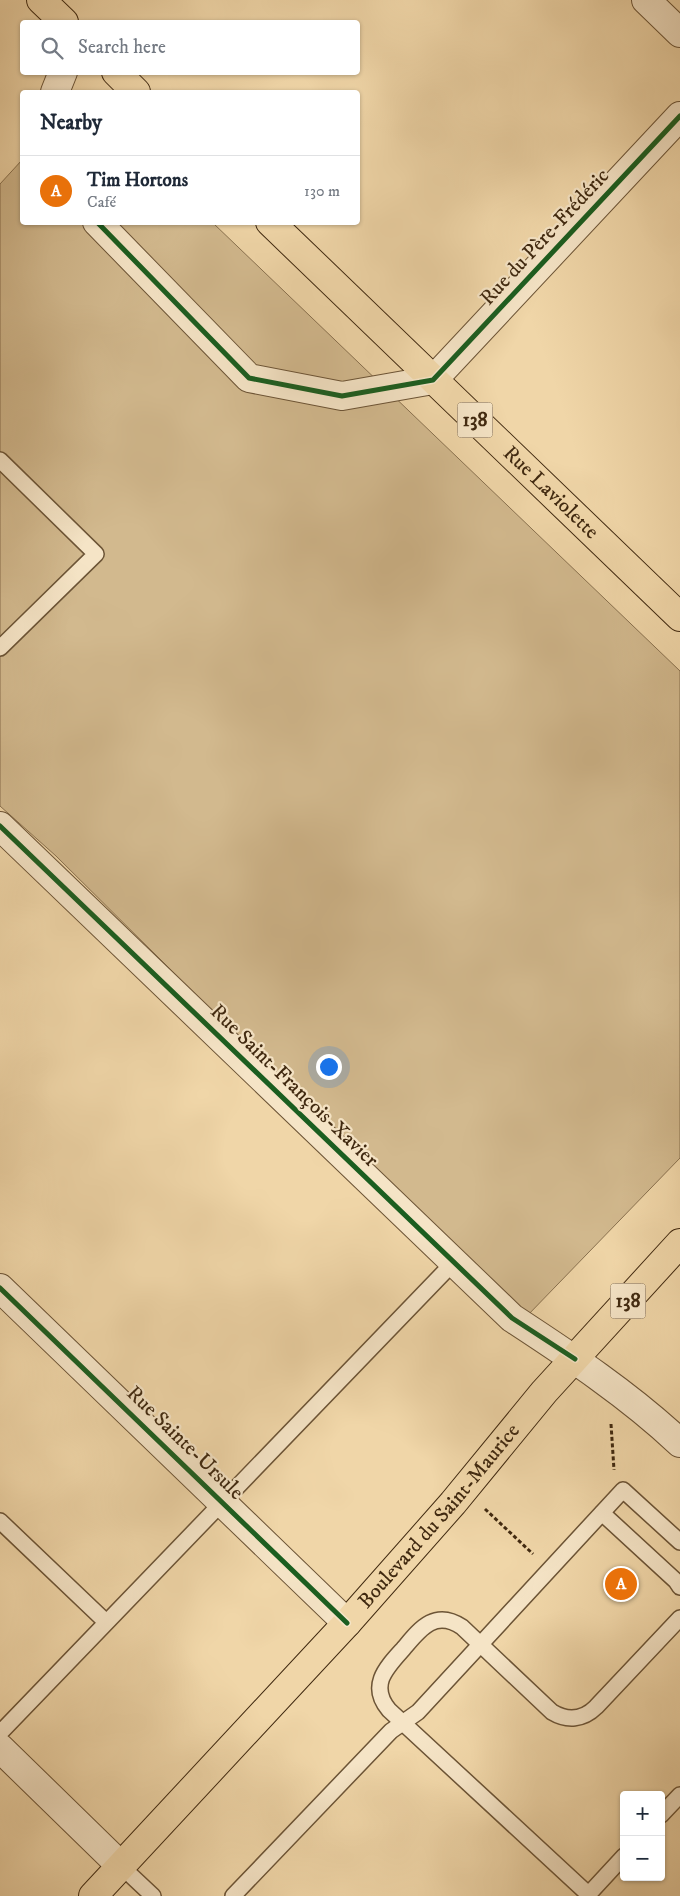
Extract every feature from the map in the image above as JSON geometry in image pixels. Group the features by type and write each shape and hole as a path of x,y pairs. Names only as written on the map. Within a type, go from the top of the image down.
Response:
{"main road":[{"path":"41,0 62,20"},
{"path":"119,75 134,90"},
{"name":"Rue Laviolette","path":"273,225 680,618"},
{"name":"Boulevard du Saint-Maurice","path":"93,1896 347,1623 464,1490 544,1392 680,1243"}],"street":[{"path":"646,0 680,33"},
{"path":"56,90 62,75"},
{"name":"Rue du Père-Frédéric","path":"433,380 680,116"},
{"path":"100,225 249,378 342,396 433,380"},
{"name":"Rue Saint-François-Xavier","path":"4,836 512,1318 575,1360 657,1422 680,1443"},
{"name":"Rue Sainte-Ursule","path":"0,1288 347,1623"},
{"path":"0,1748 121,1866"}],"lane":[{"path":"0,460 96,554 0,648"},
{"path":"0,1733 454,1262"},
{"path":"233,1896 392,1731 418,1712 623,1490 680,1542"},
{"path":"602,1513 680,1587"},
{"path":"0,1521 106,1622"},
{"path":"620,1860 587,1895 389,1710 381,1692 381,1681 388,1667 422,1628 436,1621 447,1621 462,1627 552,1712 561,1717 577,1718 588,1714 596,1707 680,1618"},
{"path":"665,1811 680,1795"},
{"path":"121,1866 152,1896"}],"path":[{"path":"611,1416 614,1477 623,1490"},
{"path":"464,1490 550,1569"}],"shaded area":[{"path":"20,162 20,225 215,225 680,671 680,1158 526,1317 508,1304 56,856 0,806 0,184"}],"cycle path":[{"path":"100,225 249,378 342,396 433,380 680,116"},
{"path":"0,826 512,1318 575,1359"},
{"path":"0,1288 347,1623"}],"place":[{"name":"Tim Hortons","path":"621,1584"}]}
